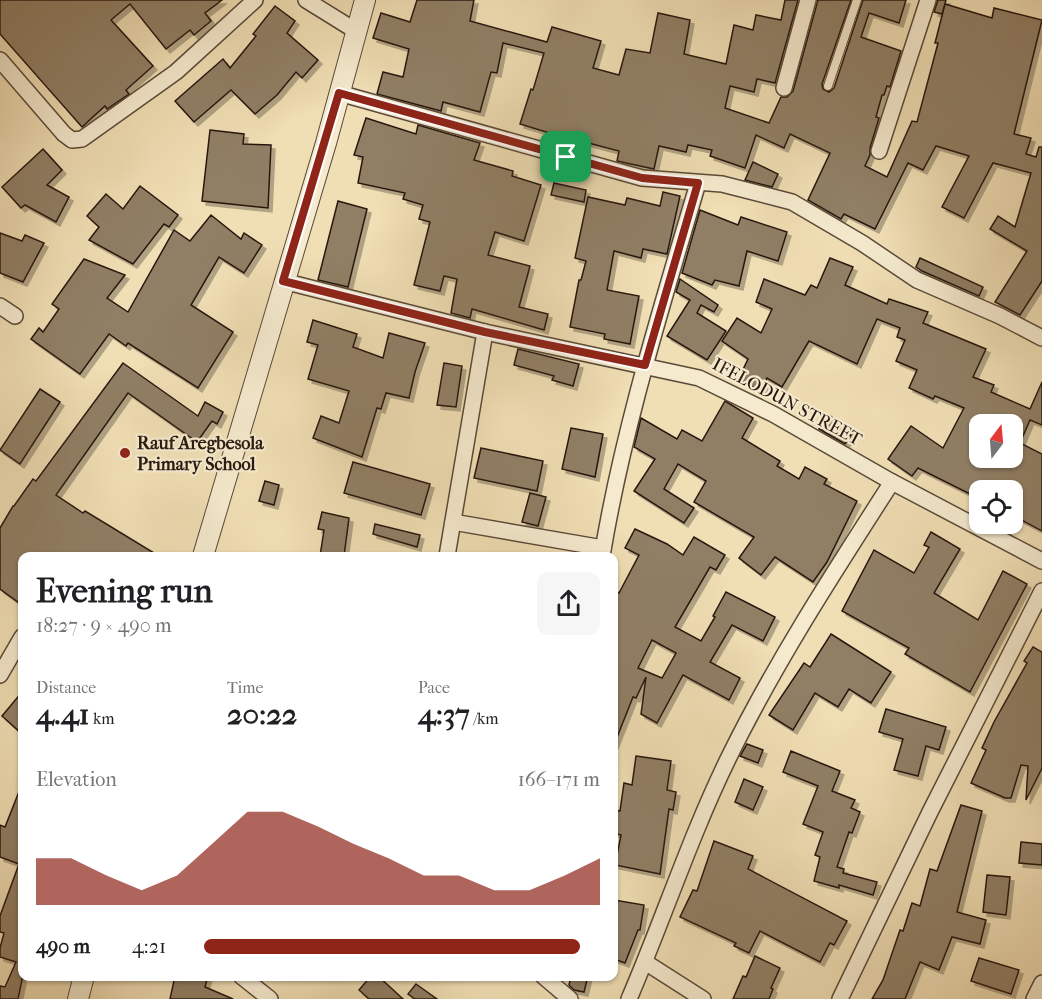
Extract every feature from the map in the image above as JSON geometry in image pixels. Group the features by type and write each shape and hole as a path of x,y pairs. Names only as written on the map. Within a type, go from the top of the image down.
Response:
{"street":[{"path":"0,60 64,134 72,140 82,139 176,72 255,0"},
{"path":"306,0 356,31"},
{"path":"204,552 365,0"},
{"path":"784,88 808,0"},
{"path":"879,152 928,0"},
{"path":"339,93 642,178 722,184 792,201 862,243 917,280 1000,316 1042,338"},
{"path":"453,522 602,552 623,450 645,365 698,183"},
{"name":"IFELODUN STREET","path":"283,281 485,332 699,378 773,414 892,482 1042,561"},
{"path":"0,306 15,316"},
{"path":"448,552 485,332"},
{"path":"629,999 687,851 728,760 811,608 892,482"},
{"path":"840,999 930,812 1042,591"},
{"path":"0,675 18,644"},
{"path":"645,962 703,999"},
{"path":"78,999 83,981"},
{"path":"247,981 270,999"},
{"path":"549,981 570,999"},
{"path":"1034,999 1042,983"}],"lane":[{"path":"828,86 857,0"}],"building":[{"path":"0,0 222,0 205,13 211,21 194,35 190,30 166,49 130,4 111,20 153,66 126,90 129,94 107,109 105,106 82,127 0,34"},
{"path":"417,0 474,0 470,21 547,42 552,27 601,41 593,68 619,75 626,49 650,53 658,13 690,20 684,54 726,64 734,25 753,30 756,15 781,20 785,0 798,0 775,83 757,79 754,92 730,86 725,108 769,123 781,97 787,97 793,91 818,0 851,0 822,84 823,89 829,92 834,88 863,0 906,0 899,23 869,13 861,37 901,51 890,87 887,86 882,95 876,117 879,118 865,166 887,177 912,121 917,122 938,43 935,43 945,4 992,18 994,8 1042,20 1014,134 1031,138 1026,154 1036,157 1039,147 1042,147 1042,281 1020,315 995,302 1027,251 990,229 998,216 1015,227 1031,173 993,163 964,218 942,207 969,156 936,146 923,170 908,163 875,229 844,214 841,219 808,200 830,153 790,134 784,148 756,135 745,168 710,156 712,150 688,145 686,152 659,146 654,169 617,161 619,151 573,139 571,145 554,140 556,135 520,124 544,53 503,43 497,73 491,72 480,112 443,102 441,111 377,94 383,72 403,77 409,49 373,38 381,13 410,22"},
{"path":"938,0 946,0 942,14 934,12"},
{"path":"275,6 295,21 287,33 318,60 302,78 296,72 277,95 255,114 231,90 194,122 175,101 223,59 230,68 256,36 253,34"},
{"path":"366,118 416,134 418,125 480,143 474,160 513,171 512,176 541,185 524,241 495,232 488,255 530,266 519,307 548,314 544,330 472,309 470,318 451,313 457,279 444,276 440,291 414,285 430,222 419,219 423,205 403,199 405,193 358,183 363,157 354,155"},
{"path":"210,130 244,134 243,144 271,145 268,208 202,201"},
{"path":"43,149 62,170 47,185 69,197 56,222 25,205 21,208 2,187"},
{"path":"753,162 778,174 772,187 745,180"},
{"path":"554,183 586,190 584,202 551,195"},
{"path":"140,186 178,215 169,227 164,224 133,264 89,240 99,227 87,216 106,194 123,209"},
{"path":"663,192 680,196 667,254 643,249 641,258 614,251 607,290 639,296 630,344 604,339 605,334 570,327 579,280 581,280 586,261 575,258 588,197 625,205 627,198 660,206"},
{"path":"338,201 367,209 348,287 318,280"},
{"path":"700,210 738,225 741,217 787,232 778,261 747,251 739,286 715,280 712,285 682,273"},
{"path":"211,215 241,239 244,233 262,245 244,273 219,257 191,305 233,332 198,388 128,343 126,346 109,334 80,374 31,339 39,328 43,332 59,309 52,304 84,259 125,275 107,298 128,312 174,230 190,241"},
{"path":"0,233 22,241 25,235 44,243 23,282 0,273"},
{"path":"830,258 853,267 845,285 887,304 889,299 928,312 923,323 986,349 973,377 994,385 991,392 1030,409 1042,382 1042,425 1030,420 1023,436 1023,414 969,414 969,468 1023,468 1023,444 1042,454 1042,531 1023,521 1023,480 969,480 969,494 918,468 912,476 888,459 911,426 943,448 964,408 935,396 933,399 909,388 917,370 896,361 905,340 897,337 900,328 877,319 857,364 809,341 782,387 767,378 761,391 738,380 748,359 722,341 737,318 761,333 772,309 756,302 764,279 805,295 811,285 817,288"},
{"path":"920,258 983,287 979,296 922,271 916,267"},
{"path":"680,279 718,305 714,312 701,305 697,313 726,331 707,360 667,336 690,300 676,292"},
{"path":"313,320 357,334 353,347 383,358 389,333 425,343 409,398 386,393 381,409 377,408 362,457 313,438 321,416 339,423 349,391 308,379 318,345 307,342"},
{"path":"518,349 579,364 573,386 552,380 554,376 514,365"},
{"path":"123,363 198,416 205,402 223,412 217,424 212,421 197,442 128,393 56,495 152,552 18,552 18,602 0,589 0,528 33,479 36,481"},
{"path":"444,363 462,366 456,407 437,405"},
{"path":"40,389 60,402 20,464 0,450"},
{"path":"725,401 753,418 742,438 780,461 777,466 799,479 805,467 827,479 824,484 857,501 827,562 813,582 775,557 761,575 739,558 754,537 694,502 706,481 678,464 664,489 694,508 684,523 634,491 655,459 634,447 641,418 677,439 682,430 702,441"},
{"path":"829,415 853,432 845,444 819,429"},
{"path":"571,428 603,434 595,477 562,469"},
{"path":"481,448 543,461 537,491 474,478"},
{"path":"353,462 430,484 421,515 344,493"},
{"path":"265,481 279,485 274,505 259,501"},
{"path":"530,493 546,497 538,526 522,522"},
{"path":"322,512 349,518 345,552 321,552 324,530 318,529"},
{"path":"375,524 420,535 417,547 373,534"},
{"path":"635,529 667,544 683,555 694,537 725,555 716,570 710,567 675,627 701,641 726,592 775,617 763,641 732,625 710,662 740,678 729,700 683,675 657,723 641,714 646,677 636,698 633,697 618,735 618,592 639,555 625,548","holes":["652,640 676,653 662,678 638,668"]},
{"path":"931,532 960,549 934,593 978,620 1003,571 1027,584 970,692 905,654 909,648 842,611 874,550 914,573 929,547 924,545"},
{"path":"831,634 891,672 871,703 849,689 838,707 815,693 793,730 769,715 804,663 810,667"},
{"path":"1033,647 1042,652 1042,768 1026,800 1028,766 1021,765 1011,798 1005,798 971,783 986,750 982,748 1027,663 1024,661"},
{"path":"18,697 18,730 2,716"},
{"path":"886,709 946,727 939,750 926,746 918,776 894,770 903,739 879,732"},
{"path":"747,744 763,750 758,763 740,756"},
{"path":"791,751 840,771 832,791 855,800 851,808 860,812 852,833 849,832 837,867 844,869 843,873 877,882 873,895 839,885 839,888 814,881 820,857 815,855 823,832 803,824 818,786 783,772"},
{"path":"636,756 671,761 667,790 676,792 673,810 669,809 660,874 618,866 621,835 618,834 618,811 620,811 624,783 632,785"},
{"path":"744,779 763,787 753,810 735,802"},
{"path":"18,794 18,864 0,857 0,825 5,827"},
{"path":"961,805 982,811 957,912 986,920 980,944 952,937 939,970 920,962 905,999 872,999 883,980 912,903 920,906 930,869 937,871"},
{"path":"714,841 753,856 748,869 847,921 834,945 830,943 820,962 760,931 749,953 734,946 736,943 680,917 693,890 697,891"},
{"path":"1021,842 1042,844 1042,865 1019,863"},
{"path":"18,867 18,981 22,981 18,999 0,999 0,986 5,987 16,962 0,957 4,933 0,932 0,916"},
{"path":"987,875 1010,877 1006,915 983,912"},
{"path":"618,901 644,905 640,930 638,930 625,963 618,960"},
{"path":"755,956 780,968 769,999 733,999 743,976 746,977"},
{"path":"979,958 1019,970 1011,994 971,981"},
{"path":"174,981 207,981 205,987 233,999 170,999"},
{"path":"367,981 383,981 403,999 369,999 359,990"},
{"path":"570,981 587,981 584,992 574,990 569,985"},
{"path":"416,984 437,999 415,999 408,994"}],"place":[{"name":"Rauf Aregbesola Primary School","path":"125,453"}],"route":[{"path":"339,93 566,157 642,178 698,183 645,365 485,332 283,281 339,93"}]}
